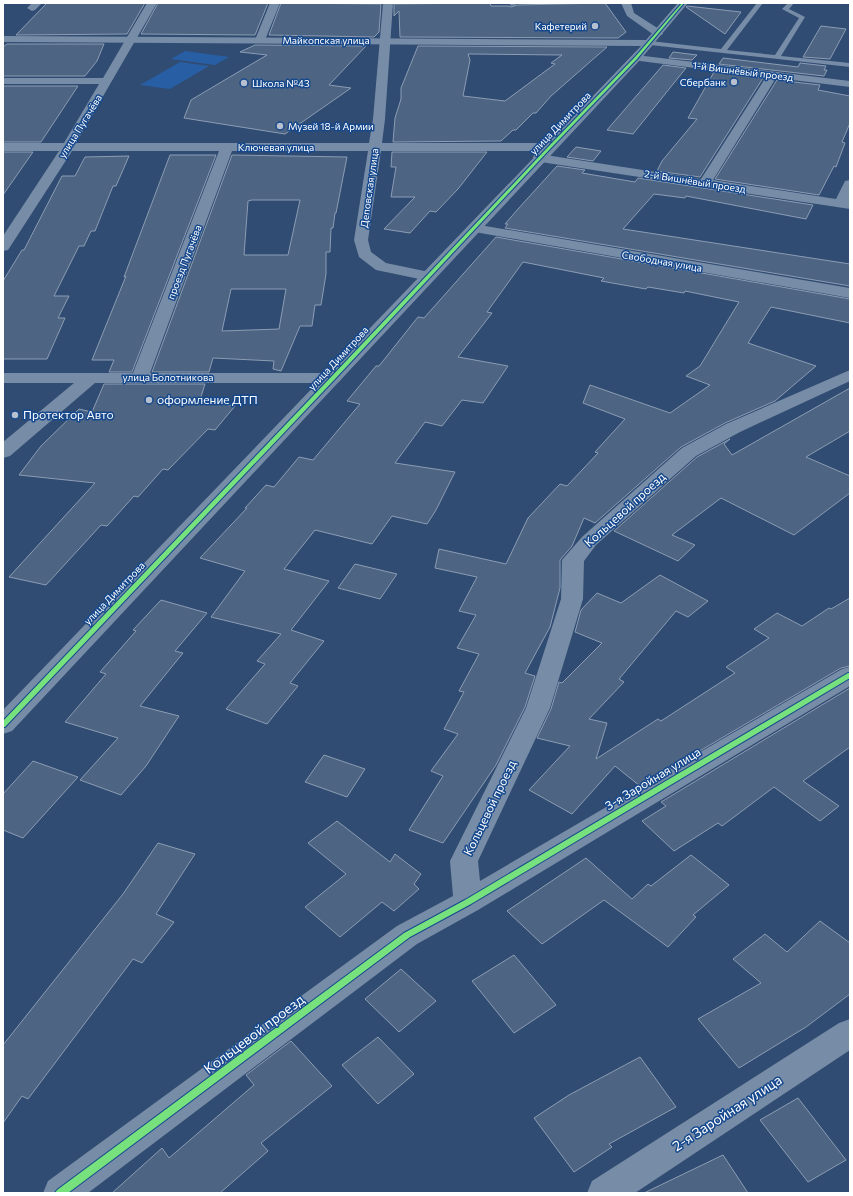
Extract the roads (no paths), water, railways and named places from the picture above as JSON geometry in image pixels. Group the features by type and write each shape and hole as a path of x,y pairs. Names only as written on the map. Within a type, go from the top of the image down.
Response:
{"street":[{"name":"улица Пугачёва","path":"3,247 68,147 108,81 152,3"},
{"path":"260,40 275,3"},
{"name":"Деповская улица","path":"388,3 386,40 375,146 361,240 364,254 381,267 429,276"},
{"path":"626,3 630,14 658,34"},
{"name":"улица Димитрова","path":"3,725 333,378 544,152 636,58 683,3"},
{"name":"Майкопская улица","path":"3,39 386,40 650,43"},
{"name":"1-й Вишнёвый проезд","path":"636,58 850,84"},
{"path":"705,183 773,75"},
{"path":"3,81 108,81"},
{"name":"Ключевая улица","path":"3,147 375,146 544,152"},
{"name":"проезд Пугачёва","path":"140,377 227,147"},
{"name":"2-й Вишнёвый проезд","path":"544,152 705,183 846,204"},
{"path":"846,204 850,184"},
{"name":"Свободная улица","path":"474,228 850,293"},
{"name":"Кольцевой проезд","path":"60,1193 407,935 468,902 464,861 538,708 572,599 573,560 588,541 689,452 733,428 850,375"},
{"name":"улица Болотникова","path":"3,378 333,378"},
{"path":"3,452 91,378"},
{"name":"3-я Заройная улица","path":"468,902 850,675"},
{"name":"2-я Заройная улица","path":"604,1193 850,1033"}],"lane":[{"path":"723,50 760,3"},
{"path":"777,56 802,17 785,9 791,3"},
{"path":"650,43 850,65"}],"place":[{"name":"Кафетерий","path":"595,26"},
{"name":"Сбербанк","path":"734,82"},
{"name":"Школа №43","path":"244,83"},
{"name":"Музей 18-й Армии","path":"280,126"},
{"name":"оформление ДТП","path":"149,400"},
{"name":"Протектор Авто","path":"15,415"}]}
